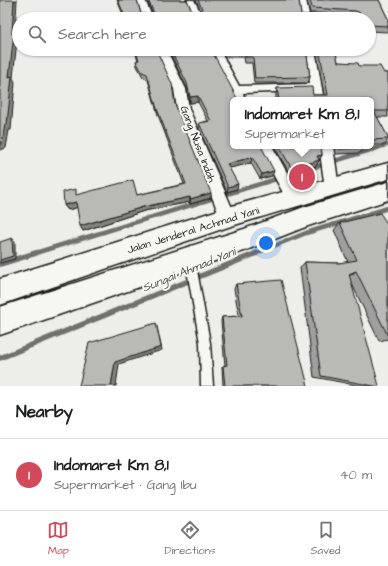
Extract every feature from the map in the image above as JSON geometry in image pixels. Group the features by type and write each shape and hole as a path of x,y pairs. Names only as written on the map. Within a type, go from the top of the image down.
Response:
{"highway":[{"name":"Jalan Jenderal Achmad Yani","path":"0,292 228,217 294,200 388,171"},
{"path":"0,322 244,240 304,217 388,191"}],"street":[{"path":"141,0 145,12"},
{"path":"190,0 196,12"},
{"path":"302,0 306,12"},
{"name":"Gang Nusa Indah","path":"164,56 180,89 183,109 228,217"},
{"path":"218,56 238,95 315,87"},
{"path":"311,56 317,97"},
{"path":"267,149 294,200"},
{"path":"326,149 332,188"}],"lane":[{"path":"190,258 205,343 207,386"}],"building":[{"path":"0,0 14,0 13,12 12,12 12,51 9,77 12,76 7,124 5,124 2,143 0,143"},
{"path":"118,0 137,0 140,12 123,12"},
{"path":"148,0 187,0 192,12 154,12"},
{"path":"198,0 299,0 301,12 204,12"},
{"path":"310,0 379,0 388,19 388,26 376,25 376,12 312,8"},
{"path":"138,56 159,56 172,84 175,104 211,193 190,199 190,197 143,207 80,226 76,202 64,205 63,192 76,189 76,195 133,180 137,195 186,184 157,109 147,74 142,72 136,61 139,60"},
{"path":"174,56 215,56 236,97 230,97 230,149 263,149 274,171 262,174 252,157 227,164 238,184 228,187 199,123 211,121 198,96 190,97 187,83"},
{"path":"307,56 310,77 255,78 253,57 245,57"},
{"path":"320,56 337,56 338,62 358,63 359,66 380,66 384,73 388,73 388,111 374,111 374,97 278,97 277,88 312,87 313,95 328,95"},
{"path":"374,111 388,137 388,139 374,140"},
{"path":"281,149 321,149 322,155 317,156 319,160 292,169"},
{"path":"380,213 388,225 388,336 356,271 349,274 379,386 321,376 305,262 339,263 357,260 340,223"},
{"path":"12,238 13,256 0,260 0,242"},
{"path":"281,280 308,386 225,386 223,366 227,365 222,317 242,316 236,284"},
{"path":"156,323 161,347 115,362 111,386 79,386 89,343"}],"waterway":[{"name":"Sungai Ahmad Yani","path":"374,149 388,145"},
{"name":"Sungai Ahmad Yani","path":"32,254 374,149"},
{"name":"Sungai Ahmad Yani","path":"254,254 306,233 388,208"},
{"name":"Sungai Ahmad Yani","path":"0,264 36,253"},
{"name":"Sungai Ahmad Yani","path":"0,358 257,253"}],"place":[{"name":"Indomaret Km 8,1","path":"302,177"}]}
